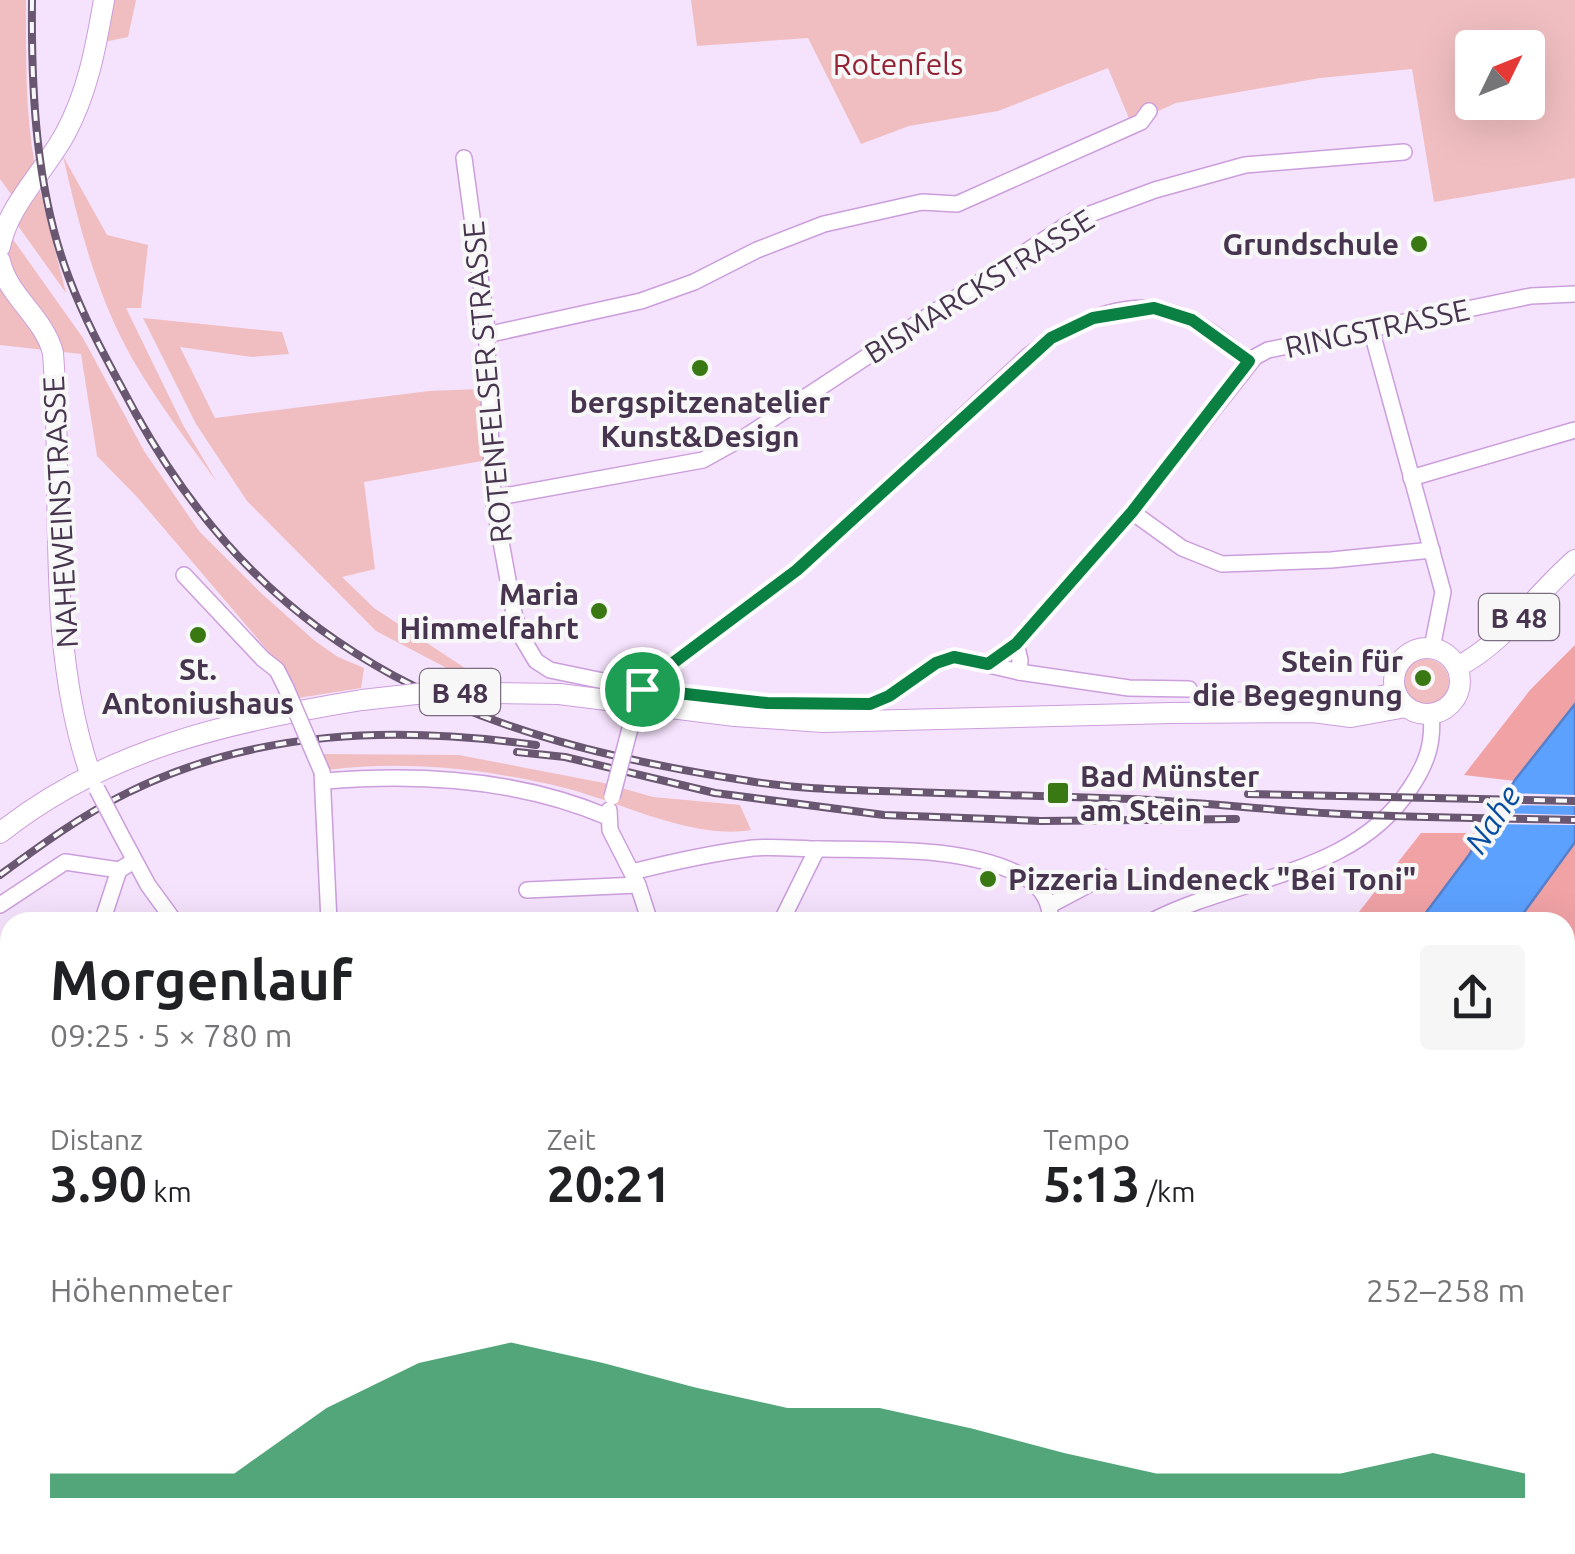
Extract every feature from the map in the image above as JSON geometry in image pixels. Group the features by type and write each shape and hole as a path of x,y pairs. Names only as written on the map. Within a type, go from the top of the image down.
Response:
{"main road":[{"path":"0,248 5,211 57,148 74,115 92,62 104,0"},
{"name":"NAHEWEINSTRASSE","path":"0,261 11,288 47,336 53,354 57,537 64,641 78,733 94,782"},
{"name":"B 48","path":"1458,667 1509,627 1575,560"},
{"path":"1432,648 1447,654 1458,667 1456,697 1446,708 1430,714 1416,712 1401,700 1394,675 1401,660 1415,650 1432,648"},
{"name":"B 48","path":"0,833 40,804 190,736 228,724 362,700 434,692 558,694 734,716 824,722 1313,712 1352,717 1401,700"}],"street":[{"path":"486,335 641,300 694,282 757,250 824,224 922,202 957,204 1141,122 1150,111"},
{"name":"BISMARCKSTRASSE","path":"493,498 703,460 748,435 957,295 1088,214 1245,165 1404,152"},
{"name":"ROTENFELSER STRASSE","path":"464,158 486,335 493,498 521,636 536,661 550,670 641,692"},
{"name":"RINGSTRASSE","path":"988,664 1016,644 1132,512 1249,361 1268,350 1532,296 1575,294"},
{"path":"647,912 610,830 608,816 641,692 653,678 797,570 1029,355 1072,326 1093,318 1154,308 1192,320 1249,361"},
{"path":"1371,329 1444,600 1432,648"},
{"path":"1411,478 1575,430"},
{"path":"1132,512 1182,548 1222,564 1331,560 1432,550"},
{"path":"184,575 277,670 324,776 329,912"},
{"path":"1016,644 1019,672"},
{"path":"641,692 767,703 870,704 889,696 936,663 954,657 1019,672 1129,688 1189,689"},
{"path":"1171,912 1326,858 1358,842 1383,821 1417,778 1432,742 1430,714"},
{"path":"324,776 478,782 572,802 608,816"},
{"path":"94,782 134,862 168,912"},
{"path":"527,890 635,879 755,848 895,849 965,859 1027,878 1044,894 1051,912"},
{"path":"786,912 817,849"},
{"path":"0,906 65,862 118,870 134,862"},
{"path":"105,912 118,870"},
{"path":"1050,905 1103,877"}],"green space":[{"path":"0,0 26,0 28,104 35,166 14,198 0,179"},
{"path":"111,0 136,0 128,37 104,42"},
{"name":"Rotenfels","path":"691,0 1575,0 1575,178 1434,202 1412,69 1320,78 1176,103 1131,123 1108,68 998,111 909,126 861,144 808,38 697,46"},
{"path":"63,156 107,235 148,245 141,308 126,308 183,425 217,482 153,392 120,336 90,261"},
{"path":"40,191 66,293 16,223"},
{"path":"0,221 83,338 144,451 199,531 315,641 364,668 361,688 298,698 285,671 138,498 97,456 81,354 0,345"},
{"path":"143,318 282,332 289,354 252,357 180,347 215,418 429,391 482,389 487,460 364,482 375,569 342,577 374,608 477,676 462,676 376,631 247,501 196,424"},
{"path":"1426,659 1442,666 1449,682 1442,698 1426,705 1410,698 1403,682 1410,666"},
{"path":"322,754 459,755 604,783 653,797 740,805 751,830 728,832 681,825 565,788 476,771 417,766 328,770"}],"shaded area":[{"path":"1575,645 1575,704 1515,781 1464,775 1530,690"},
{"path":"1421,833 1484,833 1426,912 1359,912"},
{"path":"1575,842 1575,912 1524,912"}],"water":[{"name":"Nahe","path":"1575,704 1575,842 1524,912 1426,912 1469,855 1515,780"}],"pier":[{"path":"1502,793 1575,795 1575,806 1495,805"},
{"path":"1490,813 1575,815 1575,825 1484,824"}],"railway":[{"path":"32,0 35,105 49,211 69,278 109,364 191,500 252,571 320,629 393,676 473,713 559,741 651,764 769,784 1132,799 1317,813 1575,820"},
{"path":"0,875 62,831 127,793 226,756 276,745 379,735 431,735 536,745"},
{"path":"517,752 565,757 715,793 884,815 1041,821 1236,819"},
{"path":"1248,794 1575,801"}],"place":[{"name":"Grundschule","path":"1419,244"},
{"name":"bergspitzenatelier Kunst&Design","path":"700,368"},
{"name":"Maria Himmelfahrt","path":"599,611"},
{"name":"St. Antoniushaus","path":"198,635"},
{"name":"Stein für die Begegnung","path":"1423,678"},
{"name":"Bad Münster am Stein","path":"1058,793"},
{"name":"Pizzeria Lindeneck \"Bei Toni\"","path":"988,879"}],"route":[{"path":"1154,308 1192,320 1249,361 1132,512 1016,644 988,664 954,657 936,663 889,696 870,704 767,703 642,689 797,570 1029,355 1072,326 1116,312 1154,308"}]}
